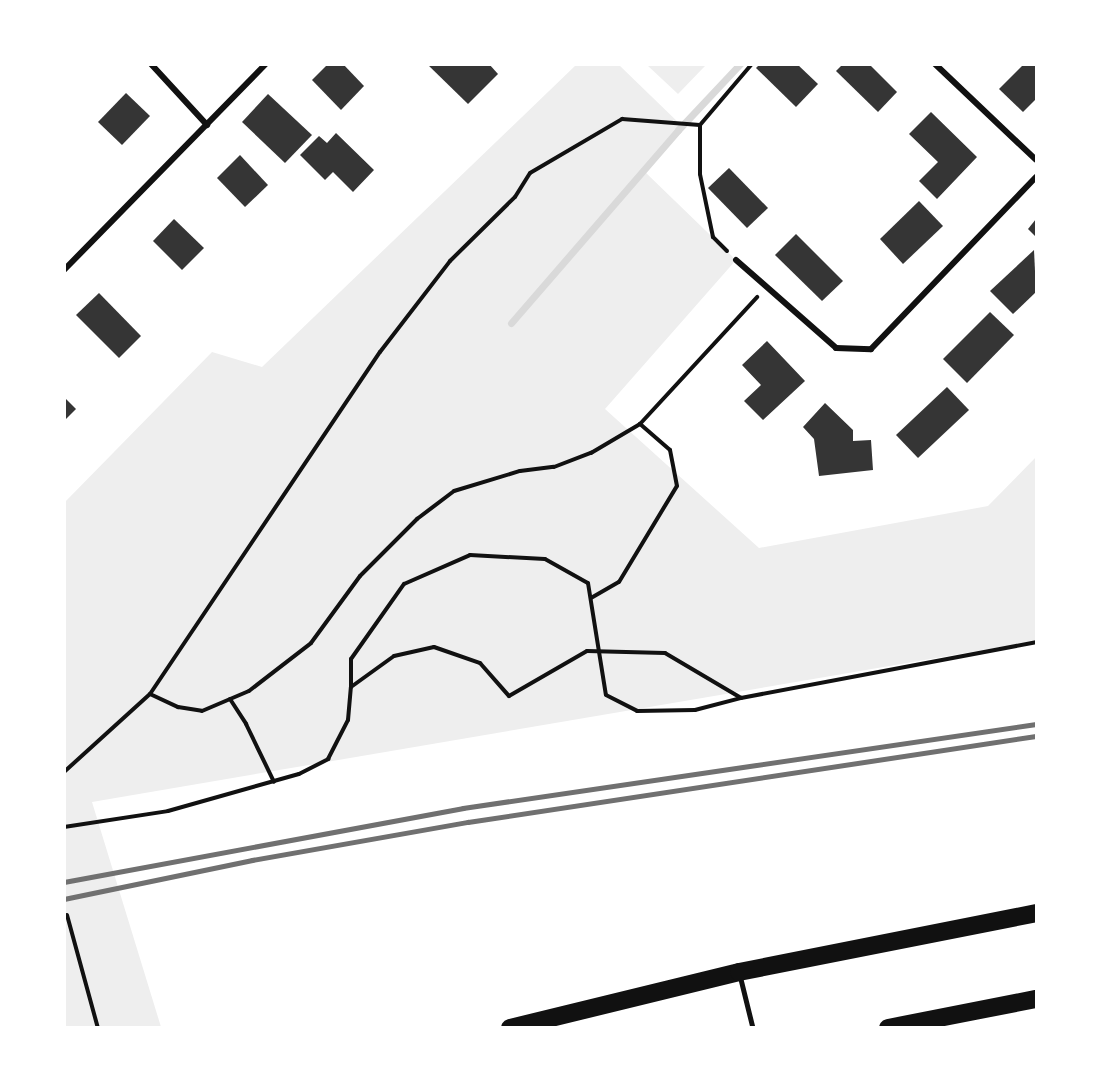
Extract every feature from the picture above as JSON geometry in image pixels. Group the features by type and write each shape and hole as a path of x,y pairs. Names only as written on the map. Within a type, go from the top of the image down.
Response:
{"highway":[{"path":"510,1028 740,972 1036,913"},
{"path":"888,1028 1036,999"}],"street":[{"path":"151,64 207,125"},
{"path":"64,270 266,64"},
{"path":"935,64 1036,160"},
{"path":"736,260 836,348 871,349 1036,177"}],"lane":[{"path":"740,972 753,1028"}],"path":[{"path":"736,260 713,237 700,174 700,125 752,64"},
{"path":"64,772 150,694 380,352 450,261 515,197 530,172 622,119 700,125"},
{"path":"150,694 178,707 202,711 249,691 311,643 360,576 417,519 454,491 520,471 554,467 591,453 640,424 767,287"},
{"path":"591,598 619,582 677,486 670,450 640,424"},
{"path":"64,827 168,811 274,783 328,759 348,720 351,659 404,584 470,555 545,559 588,583 601,651 606,695 637,711 695,710 741,698 1036,642"},
{"path":"351,687 394,656 434,647 480,663 509,696 587,651 601,651 665,653 741,698"},
{"path":"230,699 246,724 274,783"},
{"path":"67,915 98,1028"}],"shaded area":[{"path":"576,65 619,65 682,126 644,171 736,260 605,409 759,548 988,506 1036,457 1036,641 92,802 161,1027 65,1027 64,503 212,352 262,367"},
{"path":"647,65 706,65 678,94"}],"building":[{"path":"328,64 343,64 364,86 341,110 312,80"},
{"path":"427,64 489,64 498,74 468,104"},
{"path":"760,64 797,64 818,84 796,107 756,68"},
{"path":"843,64 869,64 897,92 878,112 836,71"},
{"path":"1024,64 1036,64 1036,99 1023,112 999,89"},
{"path":"126,93 150,116 122,145 98,122"},
{"path":"268,94 312,135 285,163 242,122"},
{"path":"931,112 977,157 937,199 919,181 938,162 909,134"},
{"path":"336,133 374,170 353,192 333,172 325,180 300,155 319,136 327,143"},
{"path":"240,155 268,185 245,207 217,178"},
{"path":"729,168 768,208 747,228 708,188"},
{"path":"919,201 943,226 903,264 880,239"},
{"path":"174,219 204,248 182,270 153,241"},
{"path":"1036,219 1036,237 1028,229"},
{"path":"796,234 843,281 822,301 775,255"},
{"path":"1034,250 1036,292 1013,314 990,291"},
{"path":"99,293 141,336 119,358 76,315"},
{"path":"990,312 1014,335 967,383 943,359"},
{"path":"767,341 805,381 763,420 744,401 761,385 742,365"},
{"path":"947,387 969,410 918,458 896,435"},
{"path":"64,397 76,409 64,421"},
{"path":"825,403 853,430 853,441 871,440 873,470 819,476 814,439 803,427"}],"waterway":[{"path":"511,323 678,130 740,64"}],"railway":[{"path":"64,882 463,808 1036,724"},
{"path":"64,899 252,860 468,822 1036,736"}]}
